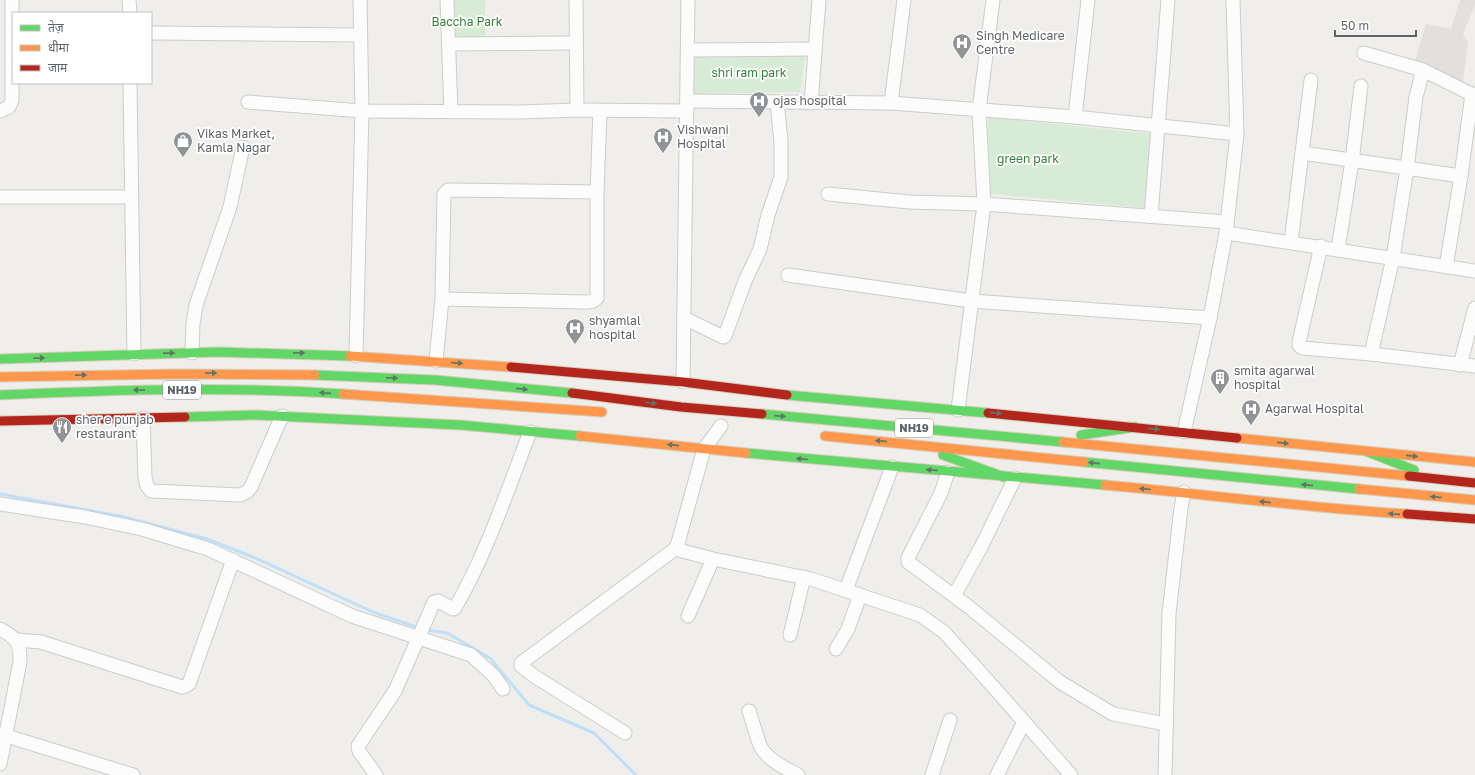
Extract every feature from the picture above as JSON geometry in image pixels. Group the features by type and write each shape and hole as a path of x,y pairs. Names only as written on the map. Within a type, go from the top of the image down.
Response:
{"main road":[{"path":"0,359 192,353 322,354 356,356 683,382 793,396 1135,427 1475,462"},
{"name":"NH19","path":"0,377 225,372 354,376 468,383 626,400 681,408 1181,453 1475,484"},
{"name":"NH19","path":"0,395 126,390 300,391 610,413"},
{"path":"0,421 255,415 460,425 780,457 1184,492 1340,510 1475,519"},
{"path":"707,424 725,426"},
{"path":"1028,439 1100,433 1135,427"},
{"name":"NH19","path":"816,435 1338,488 1475,500"},
{"path":"910,444 1009,477"},
{"path":"1368,452 1440,480"}],"street":[{"path":"0,111 9,107 12,100 12,0"},
{"path":"129,0 130,12"},
{"path":"356,356 362,111 360,0"},
{"path":"447,0 450,112"},
{"path":"576,0 575,43 577,110"},
{"path":"683,382 688,0"},
{"path":"811,103 819,0"},
{"path":"891,103 904,0"},
{"path":"958,410 984,204 979,110 993,0"},
{"path":"1075,117 1088,0"},
{"path":"1151,216 1168,0"},
{"path":"1184,432 1210,318 1227,227 1237,134 1233,0"},
{"path":"152,33 360,35"},
{"path":"448,44 575,43"},
{"path":"688,50 815,49"},
{"path":"1364,54 1423,70 1473,95 1446,266"},
{"path":"1371,354 1393,258 1407,168 1416,96 1423,70"},
{"path":"1291,242 1311,80"},
{"path":"130,84 134,354"},
{"path":"1338,249 1352,160 1361,86"},
{"path":"248,102 362,111 450,112 600,110 777,102 891,103 1075,117 1237,134"},
{"path":"684,318 723,337 725,336 742,287 760,249 782,171 777,102"},
{"path":"442,299 579,302 593,301 597,298 597,192 600,110"},
{"path":"192,353 193,324 196,305 230,207 243,147"},
{"path":"1302,153 1461,176"},
{"path":"436,362 442,299 444,194 446,191 597,192"},
{"path":"828,194 909,202 984,204 1151,216 1227,227 1291,242 1475,271"},
{"path":"0,197 131,197"},
{"path":"1321,246 1299,346 1302,348 1475,366"},
{"path":"788,275 972,301 1210,318"},
{"path":"1460,364 1475,308"},
{"path":"143,418 145,477 147,486 151,491 240,495 247,492 251,487 282,416"},
{"path":"625,733 534,676 521,666 521,663 675,549 678,543 704,449 725,426"},
{"path":"376,775 359,751 358,746 395,692 436,601 453,609 464,592 483,552 530,432"},
{"path":"846,590 892,467"},
{"path":"948,472 941,493 907,560 1060,682 1113,714 1166,724"},
{"path":"954,596 981,547 1009,477"},
{"path":"1165,775 1169,613 1184,492"},
{"path":"0,504 85,517 142,529 208,548 352,616 374,624 423,629 471,655 494,676 503,689"},
{"path":"675,549 804,577 920,614 944,632 1070,775"},
{"path":"688,616 713,558"},
{"path":"17,640 41,642 182,687 185,686 189,684 233,560"},
{"path":"790,635 804,577"},
{"path":"836,649 848,629 860,595"},
{"path":"0,629 10,634 17,640 20,652 20,662 3,735 0,764"},
{"path":"749,711 763,751 773,762 798,775"},
{"path":"932,775 950,720"},
{"path":"997,775 1024,722"},
{"path":"3,735 133,775"}],"shaded area":[{"path":"1460,0 1475,0 1475,4 1463,34 1468,43 1462,88 1413,67 1426,24 1451,29"}],"green space":[{"name":"Baccha Park","path":"447,0 485,0 485,44 449,44"},
{"name":"shri ram park","path":"806,52 800,92 694,94 695,54"},
{"name":"green park","path":"988,117 1153,134 1146,208 990,194"}],"waterway":[{"path":"0,494 120,516 207,539 253,557 373,612 419,628"},
{"path":"427,630 447,633 490,658 529,705 594,733 636,775"}],"traffic: fast":[{"path":"0,359 218,352 350,356"},
{"path":"315,375 435,380 572,393"},
{"path":"0,395 129,390 214,389 343,394"},
{"path":"787,395 988,413"},
{"path":"762,414 1063,442"},
{"path":"185,417 255,415 460,425 580,436"},
{"path":"1081,435 1135,427"},
{"path":"1368,452 1414,470"},
{"path":"746,453 1105,485"},
{"path":"943,455 1004,477"},
{"path":"1084,462 1359,489"}],"traffic: slow":[{"path":"350,356 511,367"},
{"path":"0,377 176,374 315,375"},
{"path":"343,394 602,412"},
{"path":"580,436 746,453"},
{"path":"825,436 1084,462"},
{"path":"1237,438 1475,462"},
{"path":"1063,442 1409,476"},
{"path":"1105,485 1331,508 1407,514"},
{"path":"1359,489 1475,500"}],"traffic: jam":[{"path":"511,367 683,382 787,395"},
{"path":"572,393 681,407 762,414"},
{"path":"988,413 1237,438"},
{"path":"0,421 185,417"},
{"path":"1409,476 1475,483"},
{"path":"1407,514 1475,519"}],"place":[{"name":"Singh Medicare Centre","path":"962,60"},
{"name":"ojas hospital","path":"759,118"},
{"name":"Vishwani Hospital","path":"663,154"},
{"name":"Vikas Market, Kamla Nagar","path":"183,158"},
{"name":"shyamlal hospital","path":"575,345"},
{"name":"smita agarwal hospital","path":"1220,395"},
{"name":"Agarwal Hospital","path":"1251,426"},
{"name":"sher e punjab restaurant","path":"62,444"}]}
